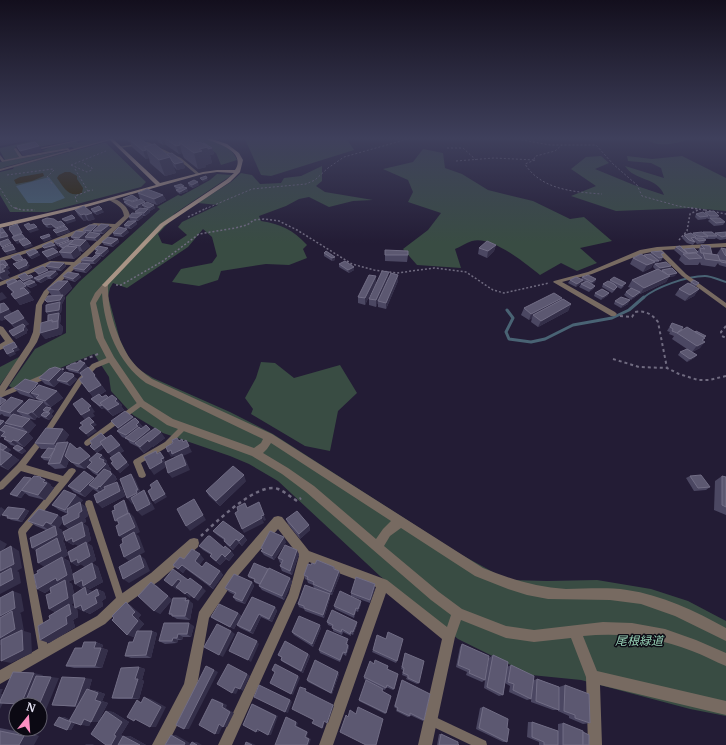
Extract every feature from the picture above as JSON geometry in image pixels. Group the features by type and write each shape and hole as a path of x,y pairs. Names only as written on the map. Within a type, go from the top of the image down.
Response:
{"street":[{"path":"147,174 159,185"},
{"path":"0,226 111,199 198,174"},
{"path":"236,174 228,181 162,225 94,298 93,303 104,347 141,404 156,414 183,428 255,453 310,489 435,596 458,613 506,632 534,636 603,628 645,631 665,635 696,646 726,660"},
{"path":"0,392 16,371 33,342 37,332 38,313 42,299 51,286 124,220 127,212 125,208 111,199"},
{"path":"0,260 31,250 96,224 118,226"},
{"path":"556,282 590,273 640,252 657,249 726,245"},
{"path":"657,249 684,275 726,306"},
{"path":"0,284 52,262 75,264"},
{"path":"556,282 614,314"},
{"path":"105,285 104,298 119,348 130,366 141,375 247,425 269,437 479,572 524,589 558,594 604,593 652,601 677,610 726,635"},
{"path":"97,321 103,321 110,318"},
{"path":"0,329 10,342 0,347"},
{"path":"255,453 264,446 269,437"},
{"path":"159,745 190,686 203,616 232,574 278,521 305,555 383,584 449,637"},
{"path":"378,548 389,529 401,522"},
{"path":"0,677 101,620 121,602 155,577 194,542"},
{"path":"225,745 294,594 305,555"},
{"path":"326,745 383,584"},
{"path":"425,745 449,637 458,613"},
{"path":"575,631 593,677 595,745"},
{"path":"593,677 726,708"}],"lane":[{"path":"0,487 20,467 45,435 80,380 94,366 111,359"},
{"path":"0,396 59,370"},
{"path":"87,443 141,404"},
{"path":"103,422 109,427"},
{"path":"142,475 137,462 168,444 183,428"},
{"path":"20,467 65,480"},
{"path":"44,653 22,532 72,471"},
{"path":"89,504 121,602"},
{"path":"431,720 482,745"}],"path":[{"path":"2,176 18,174"},
{"path":"49,174 47,177 52,185"},
{"path":"78,174 88,191"},
{"path":"185,218 234,195 252,189 306,184 315,180 322,174"},
{"path":"534,174 551,186 568,191 602,194"},
{"path":"624,174 637,185 642,196 678,206 726,214"},
{"path":"0,188 12,207 22,210 40,210"},
{"path":"77,201 75,196 93,190"},
{"path":"667,249 679,241 688,231 688,219 690,214 695,210 705,210"},
{"path":"105,285 121,284 163,262 199,234 235,228 247,225 254,220 264,219 279,221 297,230 352,264 374,270 397,273 434,268 466,272 493,290 504,293 556,282"},
{"path":"614,314 632,317 635,312 642,310 648,312 654,317 658,322 667,368"},
{"path":"726,326 721,332 722,336 726,338"},
{"path":"59,370 98,354"},
{"path":"613,359 622,360 640,368 650,370 667,368 681,375 699,380 713,380 726,376"},
{"path":"194,542 230,509 267,488 278,489 297,501 301,498"}],"green space":[{"path":"0,174 138,174 146,182 141,187 47,212 10,212 0,195"},
{"name":"尾根緑道","path":"217,174 232,175 174,214 172,219 158,234 162,243 172,245 187,235 178,227 182,222 218,205 198,203 231,182 240,174 252,175 260,184 281,183 284,178 301,176 306,174 322,174 322,181 316,186 325,192 373,200 353,201 329,207 309,197 299,199 286,206 259,216 261,221 286,228 307,245 303,249 307,258 289,265 266,264 221,271 218,280 199,286 172,282 181,269 212,263 217,256 212,237 203,229 188,247 127,288 113,283 108,296 120,340 128,356 138,369 153,378 230,412 273,434 460,554 502,577 512,580 597,580 651,589 688,601 726,621 726,716 690,709 581,680 531,675 458,639 380,576 278,481 249,464 230,456 163,433 133,415 111,391 109,377 94,354 12,388 9,386 35,349 66,333 66,297 79,282 160,209 157,207 178,195 181,196 210,180"},
{"path":"260,174 278,174 271,176"},
{"path":"394,174 461,174 488,190 533,201 570,219 584,217 612,241 580,248 597,263 577,271 561,263 540,275 508,251 489,242 480,240 472,241 455,249 461,268 417,265 403,249 428,230 441,213 408,202 413,192 408,180"},
{"path":"578,174 607,174 664,195 657,185 634,174 650,174 664,178 663,174 718,174 726,178 726,211 692,208 616,211 571,196 596,186"},
{"path":"21,356 0,385 0,367"},
{"path":"261,362 275,363 294,378 340,365 357,393 338,411 330,451 305,446 251,414 253,409 245,398 256,378"}],"sand":[{"path":"39,174 43,174 44,176 32,181 16,184 14,180 20,177"},
{"path":"73,174 77,176 77,179 83,188 82,193 74,194 67,191 57,178 59,175"}],"water":[{"path":"49,177 65,198 52,203 28,203 16,186"}],"building":[{"path":"206,176 207,178 202,180 200,178"},
{"path":"194,180 198,182 192,185 188,183"},
{"path":"181,184 184,186 178,188 174,186"},
{"path":"184,187 187,188 180,192 176,190"},
{"path":"147,189 163,195 154,199 138,193"},
{"path":"132,195 138,199 132,201 123,199"},
{"path":"141,199 145,202 136,206 138,207 135,208 124,202 129,200 132,202"},
{"path":"147,202 154,205 149,208 142,205"},
{"path":"84,206 92,213 81,215 75,210"},
{"path":"99,206 102,209 95,212 91,209"},
{"path":"140,208 148,209 144,213 135,212"},
{"path":"714,211 719,216 710,216 705,212"},
{"path":"703,212 708,216 700,217 696,214"},
{"path":"132,213 142,214 137,218 129,217"},
{"path":"72,215 75,218 65,221 62,219"},
{"path":"47,218 54,219 58,222 61,221 65,225 56,228 51,224 44,224 42,220"},
{"path":"710,218 720,218 725,222 716,223"},
{"path":"128,221 136,221 129,226 124,225"},
{"path":"29,223 30,225 34,224 37,227 28,230 24,225"},
{"path":"17,224 22,233 14,236 9,227"},
{"path":"101,224 109,225 101,231 93,231"},
{"path":"89,225 97,225 91,231 83,230"},
{"path":"65,226 68,229 56,233 53,230"},
{"path":"119,227 127,229 121,234 113,233"},
{"path":"2,228 5,232 0,233 0,229"},
{"path":"76,231 86,232 79,238 71,237"},
{"path":"5,232 8,236 0,238 0,234"},
{"path":"90,232 100,234 95,238 85,237"},
{"path":"702,232 708,237 697,236 693,233"},
{"path":"703,232 712,232 717,236 708,236"},
{"path":"726,232 726,236 722,237 715,233"},
{"path":"691,233 696,237 691,238 695,242 689,240 684,235"},
{"path":"22,234 25,238 15,241 12,237"},
{"path":"49,234 50,236 42,239 40,237"},
{"path":"67,237 69,240 58,244 54,241 63,239"},
{"path":"108,237 118,239 111,244 102,242"},
{"path":"26,238 31,243 23,246 19,241"},
{"path":"695,238 703,238 706,240 699,241"},
{"path":"8,239 11,243 2,247 0,242"},
{"path":"75,239 86,240 80,246 69,244"},
{"path":"72,240 73,241 69,245 63,248 59,245"},
{"path":"487,241 496,245 488,251 479,248"},
{"path":"51,242 55,245 44,248 42,246"},
{"path":"12,244 15,249 5,252 2,248"},
{"path":"701,245 710,246 712,254 701,253 700,248 705,249"},
{"path":"66,246 77,247 71,253 59,252"},
{"path":"98,246 108,248 101,254 95,253 98,250 95,249"},
{"path":"680,246 687,253 684,253 676,247"},
{"path":"53,248 58,252 47,257 42,252"},
{"path":"694,248 698,252 688,253 684,249"},
{"path":"721,248 726,249 726,256 725,255"},
{"path":"34,249 38,252 30,256 26,252"},
{"path":"385,250 408,251 408,255 385,255"},
{"path":"326,251 335,257 332,258 324,253"},
{"path":"661,251 664,253 661,254 663,257 659,258 651,252"},
{"path":"696,253 702,258 689,259 683,254"},
{"path":"703,253 718,255 720,261 705,259"},
{"path":"19,254 23,259 16,261 11,257"},
{"path":"641,254 655,262 647,265 633,258"},
{"path":"650,254 659,261 654,261 644,255"},
{"path":"95,255 100,255 93,261 81,260 85,257 92,258"},
{"path":"25,259 28,263 26,264 27,265 18,269 13,264"},
{"path":"4,260 8,265 0,265 0,261"},
{"path":"720,260 726,261 726,263 721,262"},
{"path":"345,261 354,267 348,270 339,264"},
{"path":"51,262 64,263 59,268 46,266"},
{"path":"666,262 671,266 660,268 655,264"},
{"path":"80,263 90,264 84,270 73,268"},
{"path":"3,264 6,267 2,269 5,271 0,273 0,265"},
{"path":"43,266 48,270 39,274 34,270"},
{"path":"672,268 677,273 668,275 662,270"},
{"path":"658,269 670,276 644,288 632,280"},
{"path":"50,271 56,271 50,276 46,276 39,280 34,278"},
{"path":"382,271 389,272 376,300 369,299"},
{"path":"68,272 79,274 73,279 63,276"},
{"path":"25,273 28,276 31,275 33,277 23,281 18,276"},
{"path":"391,273 398,275 386,303 378,301"},
{"path":"369,275 376,276 365,298 358,297"},
{"path":"588,275 596,279 592,282 582,277"},
{"path":"576,277 583,280 577,284 570,280"},
{"path":"614,277 626,283 622,286 610,280"},
{"path":"13,279 17,281 8,285 6,282"},
{"path":"20,280 26,286 20,289 24,288 29,293 15,299 11,294 14,292 7,286"},
{"path":"30,280 35,282 28,285 24,283"},
{"path":"694,280 699,283 696,285 691,282"},
{"path":"58,281 68,281 59,290 47,289"},
{"path":"587,281 595,286 591,289 581,284"},
{"path":"608,281 617,287 614,290 603,284"},
{"path":"688,283 699,289 690,295 679,289"},
{"path":"631,288 640,292 633,297 626,292"},
{"path":"602,289 609,293 603,297 595,293"},
{"path":"554,293 562,298 531,314 524,308"},
{"path":"63,295 60,300 47,302 45,300 48,296"},
{"path":"621,297 630,300 623,305 615,301"},
{"path":"563,299 571,304 541,321 533,315"},
{"path":"60,302 59,310 46,312 46,305"},
{"path":"4,303 9,309 0,313 0,304"},
{"path":"18,310 24,318 12,324 4,317"},
{"path":"59,313 58,321 48,321 48,315"},
{"path":"52,320 52,322 58,321 58,328 40,333 41,323"},
{"path":"672,323 683,327 677,333 672,331 673,329 670,327"},
{"path":"23,324 25,326 23,329 24,330 13,336 9,331"},
{"path":"687,327 705,338 702,340 705,342 697,346 677,333"},
{"path":"696,331 706,336 704,337 695,332"},
{"path":"14,342 17,347 12,349 14,351 7,354 3,347"},
{"path":"687,349 697,355 690,359 680,352"},
{"path":"80,361 85,363 78,371 66,368 71,364"},
{"path":"55,367 61,369 49,381 39,378 49,369"},
{"path":"88,367 101,385 89,392 79,379 83,377 80,373"},
{"path":"65,372 73,374 74,376 67,382 57,380"},
{"path":"25,379 38,383 29,393 14,388"},
{"path":"39,385 57,391 45,401 36,398 39,395 31,393"},
{"path":"99,394 102,397 106,395 109,398 100,403 102,405 100,406 91,399"},
{"path":"112,395 117,399 115,401 119,404 108,410 100,403"},
{"path":"0,397 6,400 0,405"},
{"path":"11,397 23,401 10,413 0,410 0,407"},
{"path":"82,398 91,406 88,408 90,410 81,415 73,404"},
{"path":"29,399 43,402 33,412 28,414 17,411"},
{"path":"46,407 51,408 48,412 43,410"},
{"path":"125,411 133,417 118,428 111,421"},
{"path":"44,412 50,413 46,417 41,415"},
{"path":"13,414 30,419 22,427 5,423"},
{"path":"89,417 94,422 90,424 94,428 86,434 79,428 83,425 80,423"},
{"path":"135,418 139,422 136,425 138,426 126,435 117,431"},
{"path":"5,425 27,432 18,441 13,440 11,442 4,439 6,437 1,436 5,432 0,430"},
{"path":"146,425 150,429 134,442 125,438 139,427 141,429"},
{"path":"46,428 63,429 54,444 35,443"},
{"path":"155,428 161,432 149,442 148,440 140,447 135,443"},
{"path":"101,433 106,438 100,442 102,444 94,450 90,446 92,444 90,441"},
{"path":"111,435 120,445 108,453 100,442"},
{"path":"177,438 179,441 182,439 183,442 186,440 189,446 172,454 171,450 168,452 166,447 173,443 172,440"},
{"path":"68,442 60,463 48,464 57,443"},
{"path":"0,443 7,447 3,450 0,449"},
{"path":"70,443 77,449 80,447 90,456 79,464 71,462 65,456"},
{"path":"17,445 23,448 19,451 13,448"},
{"path":"48,448 55,449 49,458 41,457"},
{"path":"0,449 12,455 1,465 0,464"},
{"path":"156,451 157,454 160,452 164,458 161,459 162,462 150,469 144,457"},
{"path":"119,452 127,462 117,470 111,463 113,462 110,458"},
{"path":"97,453 102,455 99,458 104,460 103,462 106,464 97,473 87,467 92,462 89,460"},
{"path":"182,454 186,465 168,473 165,462"},
{"path":"233,466 244,475 216,501 206,491"},
{"path":"104,469 112,474 97,489 89,485"},
{"path":"84,471 94,478 80,492 68,486"},
{"path":"131,474 138,490 136,490 137,493 127,498 120,479"},
{"path":"701,475 710,487 698,488 690,476"},
{"path":"34,476 41,477 40,478 45,480 43,482 47,483 38,495 21,490"},
{"path":"722,476 726,477 726,507 722,505"},
{"path":"24,477 31,478 17,496 10,494"},
{"path":"157,480 165,494 153,501 148,491 152,488 150,485"},
{"path":"117,482 120,491 97,503 94,495 105,489 104,487"},
{"path":"64,490 76,495 65,510 52,505"},
{"path":"144,490 150,504 137,511 131,498"},
{"path":"194,499 203,515 186,526 177,509"},
{"path":"124,500 128,513 115,521 112,511 115,510 114,506"},
{"path":"80,502 82,511 79,513 79,517 64,525 62,517 68,514 67,509"},
{"path":"259,502 264,515 261,516 262,518 242,529 235,513 238,511 237,507 245,503 247,508"},
{"path":"8,507 25,509 18,519 7,518 8,516 2,515"},
{"path":"39,509 58,515 51,524 46,522 43,526 28,521"},
{"path":"297,511 309,525 299,534 286,519"},
{"path":"129,513 135,527 119,536 116,526 119,524 117,519"},
{"path":"223,521 244,536 239,541 236,539 230,546 224,541 225,539 213,531"},
{"path":"82,522 85,536 73,542 72,538 66,541 63,532"},
{"path":"55,526 57,535 32,548 30,538"},
{"path":"270,531 284,537 272,556 261,551 263,549 261,548"},
{"path":"134,532 140,548 124,557 120,545 123,543 122,539"},
{"path":"208,536 224,548 225,546 231,551 225,557 222,554 216,561 210,556 212,554 199,546"},
{"path":"57,538 61,551 38,563 36,550"},
{"path":"86,542 90,556 78,563 77,559 71,562 68,552"},
{"path":"285,545 297,550 290,571 280,566 283,560 278,558"},
{"path":"11,546 14,564 0,571 0,552"},
{"path":"192,549 200,554 195,561 202,567 206,562 220,571 210,585 182,565 178,569 173,565 180,557 184,559"},
{"path":"140,555 144,567 123,579 119,567"},
{"path":"62,557 67,575 57,581 56,578 37,589 34,575 38,573 37,571"},
{"path":"317,560 334,567 334,569 339,571 331,592 313,584 314,582 307,579 308,577 304,575 308,564 315,564"},
{"path":"92,563 96,578 83,586 82,580 75,584 73,574"},
{"path":"254,563 268,569 260,584 254,581 255,579 248,576"},
{"path":"11,568 13,579 0,586 0,574"},
{"path":"269,568 290,578 282,596 259,586"},
{"path":"173,569 188,580 190,578 202,587 194,598 187,592 185,594 176,587 181,581 178,579 172,586 164,580"},
{"path":"234,574 252,582 242,601 233,597 236,593 225,588"},
{"path":"356,577 375,584 370,600 351,593"},
{"path":"65,580 68,598 49,609 46,595 51,593 50,588"},
{"path":"151,582 168,596 154,611 138,596"},
{"path":"305,585 330,594 323,615 304,608 304,606 298,604"},
{"path":"85,587 87,595 97,589 99,595 95,597 97,603 83,611 81,605 75,608 73,595"},
{"path":"13,591 15,608 0,616 0,598"},
{"path":"340,591 361,601 358,609 356,608 354,615 334,606"},
{"path":"252,597 275,607 269,619 259,614 250,631 237,625"},
{"path":"173,598 186,598 185,601 189,600 185,616 172,616 172,614 169,614"},
{"path":"126,602 135,612 132,615 138,621 127,635 112,620 114,618 112,616"},
{"path":"69,604 71,614 66,617 67,624 40,640 38,626 50,619 49,616"},
{"path":"219,604 238,613 230,627 211,617"},
{"path":"332,610 357,622 353,632 351,631 350,634 342,629 341,632 332,628 333,625 327,622"},
{"path":"12,611 15,629 0,638 0,618"},
{"path":"299,616 320,625 312,644 292,632"},
{"path":"164,623 189,623 187,634 178,634 177,638 173,638 172,641 159,641"},
{"path":"217,624 231,631 219,655 204,647"},
{"path":"22,630 23,650 1,661 1,640"},
{"path":"327,630 348,639 346,644 348,645 346,653 343,652 340,660 319,650"},
{"path":"137,631 152,631 146,655 125,656 129,642 133,642"},
{"path":"238,632 257,641 248,660 229,651"},
{"path":"388,632 403,639 397,661 373,650 377,635 386,639"},
{"path":"285,641 308,654 301,671 281,660 282,657 278,655"},
{"path":"84,642 96,642 94,648 101,648 95,666 66,666 75,648 82,648"},
{"path":"462,644 489,656 485,680 469,673 470,670 458,665"},
{"path":"405,653 424,661 419,683 408,678 408,675 403,673 404,668 402,667"},
{"path":"493,655 508,662 503,695 487,687"},
{"path":"315,660 338,672 331,693 307,680"},
{"path":"375,660 388,666 387,669 398,674 394,689 387,685 386,688 364,677 370,661 374,664"},
{"path":"228,664 247,674 240,689 235,687 232,693 217,684"},
{"path":"275,664 298,676 291,694 270,683 275,672 272,670"},
{"path":"511,665 534,676 531,699 513,690 514,684 508,682"},
{"path":"206,666 214,670 184,729 176,725"},
{"path":"139,667 135,679 138,679 132,698 112,698 121,668"},
{"path":"13,672 34,673 24,697 8,697 8,703 0,703"},
{"path":"36,676 51,677 42,697 27,697"},
{"path":"62,677 85,678 75,706 52,705"},
{"path":"537,679 559,687 559,710 536,701"},
{"path":"366,680 383,689 382,691 391,696 386,713 359,700"},
{"path":"402,680 430,694 424,720 410,713 410,716 397,710 398,708 395,706"},
{"path":"259,685 290,700 285,712 254,697"},
{"path":"565,685 589,694 590,723 575,718 575,715 564,711"},
{"path":"300,687 333,705 327,723 324,721 322,728 312,723 314,720 292,709"},
{"path":"87,689 98,693 95,700 101,702 91,722 84,719 81,725 69,721"},
{"path":"144,697 161,707 150,727 135,719 134,721 127,717 137,700 141,703"},
{"path":"212,699 223,704 222,707 230,712 223,727 219,724 215,734 199,725"},
{"path":"252,704 276,716 268,735 257,729 256,732 243,725"},
{"path":"358,707 383,719 376,745 366,745 340,732 346,715 348,717 350,710 356,714"},
{"path":"483,707 508,719 507,728 509,729 507,742 479,728"},
{"path":"106,711 122,722 114,735 116,736 111,745 106,745 91,734"},
{"path":"59,717 71,722 67,730 54,725"},
{"path":"286,717 296,722 295,726 307,732 305,737 309,739 307,745 275,745"},
{"path":"532,722 558,731 558,745 544,745 544,742 532,737"},
{"path":"563,723 583,731 583,745 563,745"},
{"path":"0,731 8,733 8,737 23,737 19,745 0,745"},
{"path":"583,732 589,735 589,745 583,745"},
{"path":"441,734 458,742 459,745 439,745"},
{"path":"171,735 185,743 184,745 165,745"},
{"path":"123,736 140,745 118,745"},
{"path":"192,742 197,745 190,745"},
{"path":"246,742 252,745 245,745"}],"waterway":[{"path":"643,298 664,286 698,276 712,277 726,282"},
{"path":"507,310 513,318 506,332 509,339 531,342 545,339 573,325 612,318 629,310 644,297"}]}
